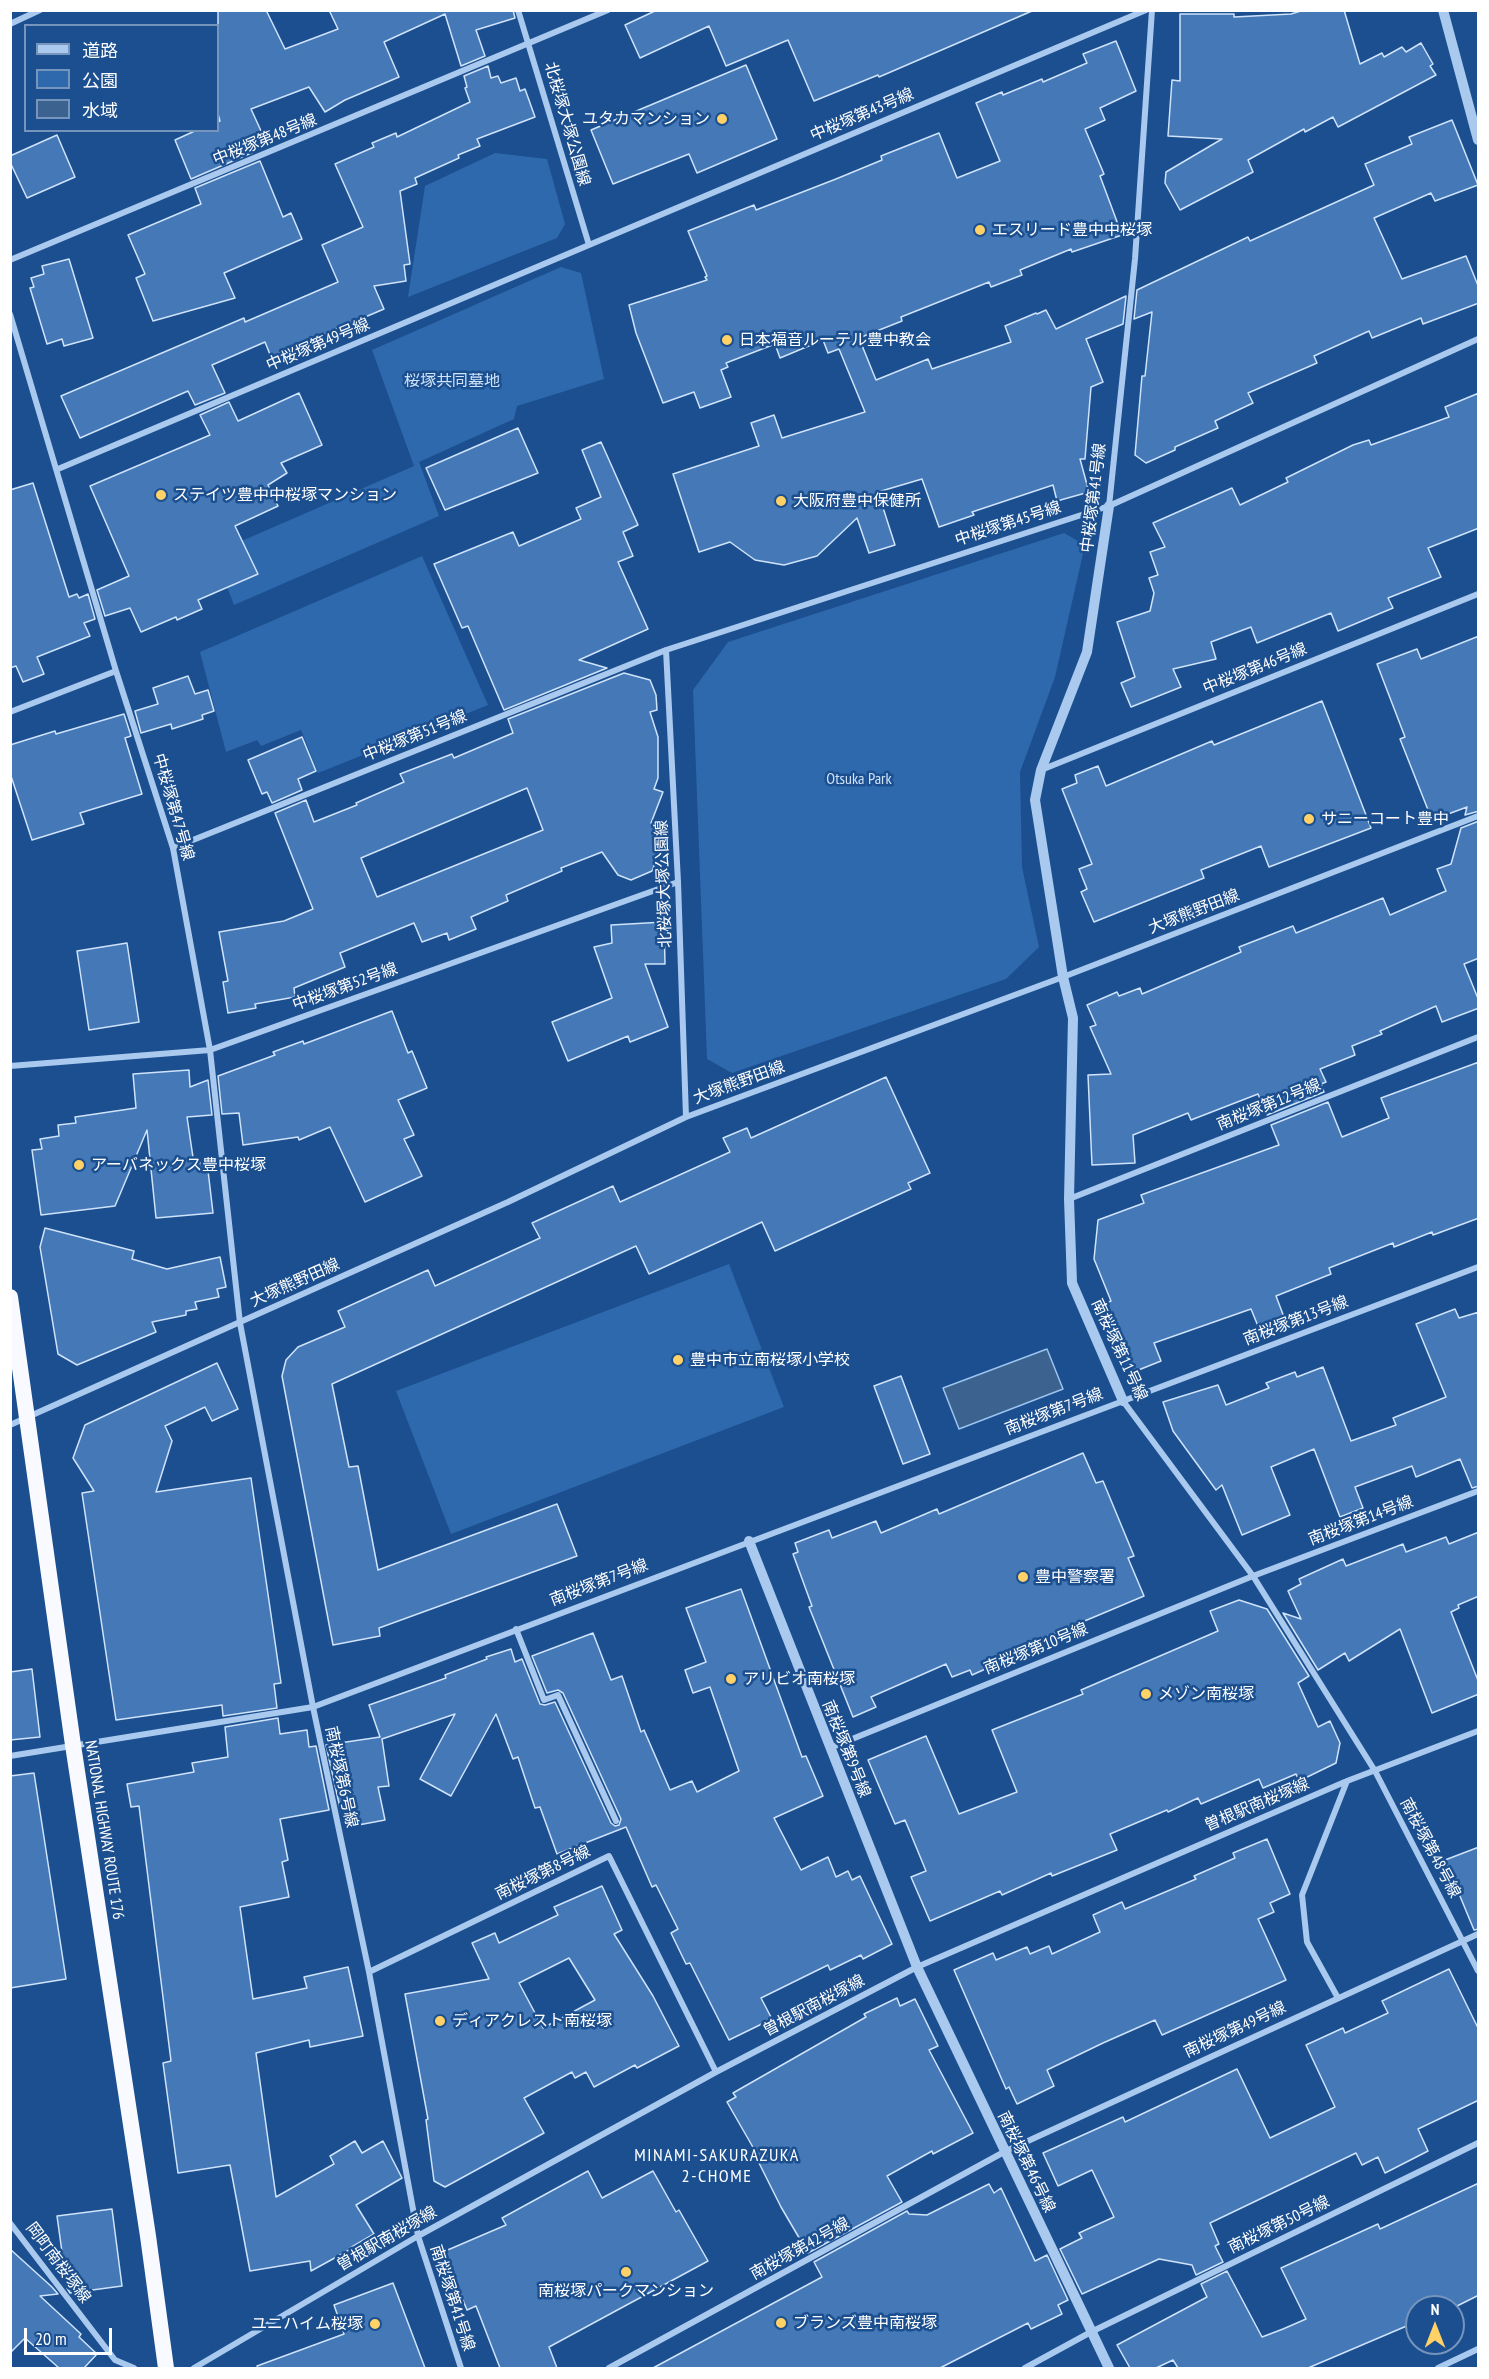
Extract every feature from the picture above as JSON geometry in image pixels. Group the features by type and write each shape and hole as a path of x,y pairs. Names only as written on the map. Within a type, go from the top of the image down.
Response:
{"highway":[{"name":"NATIONAL HIGHWAY ROUTE 176","path":"10,1297 73,1745 166,2368"}],"street":[{"path":"10,24 40,10"},
{"name":"北桜塚大塚公園線","path":"518,10 589,245"},
{"name":"中桜塚第48号線","path":"10,260 530,45 608,10"},
{"name":"中桜塚第43号線","path":"589,245 1146,10"},
{"name":"中桜塚第41号線","path":"1064,977 1035,800 1041,770 1087,652 1109,506 1136,259 1152,10"},
{"path":"1443,10 1479,140"},
{"name":"中桜塚第49号線","path":"58,469 589,245"},
{"name":"中桜塚第47号線","path":"10,314 58,469 116,671 173,848 210,1050 240,1323"},
{"name":"中桜塚第45号線","path":"666,650 1109,506 1479,339"},
{"name":"中桜塚第46号線","path":"1041,770 1479,594"},
{"name":"北桜塚大塚公園線","path":"666,650 678,882 686,1117"},
{"name":"中桜塚第51号線","path":"173,848 666,650"},
{"path":"10,712 116,671"},
{"name":"大塚熊野田線","path":"10,1425 28,1419 508,1202 686,1117 1064,977 1479,816"},
{"name":"中桜塚第52号線","path":"10,1066 210,1050 678,882"},
{"name":"南桜塚第11号線","path":"1064,977 1073,1018 1069,1199 1072,1283 1123,1401 1253,1576 1375,1771"},
{"name":"南桜塚第12号線","path":"1069,1199 1479,1037"},
{"name":"南桜塚第13号線","path":"1123,1401 1479,1267"},
{"name":"南桜塚第6号線","path":"240,1323 313,1707 369,1972 418,2236"},
{"name":"南桜塚第7号線","path":"10,1756 313,1707 1123,1401"},
{"name":"南桜塚第14号線","path":"1253,1576 1479,1491"},
{"name":"南桜塚第9号線","path":"749,1541 917,1967"},
{"name":"南桜塚第10号線","path":"830,1748 1253,1576"},
{"path":"516,1629 544,1700 558,1695 616,1821"},
{"name":"曽根駅南桜塚線","path":"194,2368 418,2236 717,2072 917,1967 1347,1781 1479,1731"},
{"name":"南桜塚第48号線","path":"1375,1771 1479,1971"},
{"path":"1338,1998 1307,1942 1302,1895 1347,1781"},
{"name":"南桜塚第8号線","path":"369,1972 609,1856 717,2072"},
{"name":"南桜塚第49号線","path":"1004,2152 1479,1934"},
{"name":"南桜塚第46号線","path":"917,1967 1108,2368"},
{"name":"南桜塚第50号線","path":"1025,2368 1091,2332 1479,2143"},
{"name":"南桜塚第42号線","path":"609,2368 1004,2152"},
{"name":"岡町南桜塚線","path":"10,2223 115,2360 134,2368"},
{"name":"南桜塚第41号線","path":"418,2236 460,2368"},
{"path":"1438,2368 1479,2349"}],"green space":[{"path":"495,153 547,159 565,224 557,238 408,297 425,186"},
{"name":"桜塚共同墓地","path":"561,267 581,273 604,379 517,406 514,419 419,462 439,516 234,605 214,553 414,466 372,350"},
{"name":"Otsuka Park","path":"1064,533 1085,545 1055,677 1020,772 1022,867 1039,947 1006,979 732,1073 707,1059 693,690 728,642"},
{"path":"422,556 488,705 318,773 301,730 261,746 257,740 226,752 200,652"},
{"path":"729,1264 784,1407 451,1534 396,1391"}],"water":[{"path":"1047,1349 1063,1389 959,1429 943,1388"}],"building":[{"path":"218,10 266,10 285,49 338,29 329,10 513,10 515,18 476,30 485,56 461,66 445,14 384,42 399,77 345,100 325,112 309,87 251,109 262,133 251,138 256,151 191,179 175,140 193,132 219,132"},
{"path":"657,10 1032,11 879,77 878,75 814,101 788,40 726,66 709,26 640,58 625,25"},
{"path":"1304,10 1344,10 1360,64 1382,53 1384,57 1402,47 1406,52 1421,43 1433,64 1430,66 1436,75 1338,127 1333,117 1305,132 1304,129 1248,160 1253,172 1180,210 1165,183 1166,172 1222,139 1168,136 1172,80 1180,81 1180,14 1234,14 1234,17 1291,14"},
{"path":"1116,41 1136,91 1100,108 1105,120 1085,129 1104,174 1100,176 1122,235 1072,252 1071,249 1020,270 1022,275 991,287 989,282 901,317 902,321 859,338 876,380 928,359 932,369 1011,342 1005,326 1036,313 1046,310 1056,329 1126,296 1123,324 1086,339 1103,382 1091,387 1085,459 1080,459 1089,492 1057,501 1053,485 972,512 974,515 939,527 922,479 878,492 895,545 869,553 857,518 817,556 784,565 755,560 730,542 699,552 673,474 759,446 751,423 774,415 782,438 865,412 839,349 828,353 823,340 780,358 775,344 726,363 728,367 721,370 731,397 700,408 694,392 663,403 636,333 629,305 707,280 688,231 754,205 756,210 836,179 882,160 881,156 939,133 957,178 1000,161 976,103 1042,79 1043,82 1087,63 1083,54"},
{"path":"746,65 777,139 697,173 689,154 613,184 591,130"},
{"path":"488,66 491,78 498,76 501,83 516,78 520,91 525,89 535,117 477,139 480,146 415,178 417,184 400,191 410,264 404,265 406,281 374,286 384,309 271,357 265,342 212,365 225,393 195,405 188,391 80,438 61,396 244,318 245,322 338,282 322,245 363,227 335,164 374,147 372,143 396,133 397,137 470,102 464,76"},
{"path":"1452,120 1478,185 1435,201 1431,193 1374,218 1402,279 1466,256 1479,288 1479,303 1423,324 1421,318 1372,338 1369,331 1314,356 1317,363 1248,393 1253,403 1215,421 1218,428 1146,463 1135,455 1142,376 1145,376 1152,312 1134,319 1137,290 1248,237 1250,241 1374,185 1365,164 1412,144 1409,137"},
{"path":"57,135 75,177 27,198 10,162 10,156"},
{"path":"260,161 283,217 291,213 302,239 224,273 235,298 153,321 136,278 145,274 128,235 201,204 195,188"},
{"path":"69,259 93,338 64,346 62,339 47,344 30,288 34,287 31,278 44,274 42,266"},
{"path":"299,393 322,445 281,463 287,473 268,485 278,506 235,526 258,574 198,600 202,609 141,632 130,608 105,616 97,590 129,576 90,486 210,435 200,415 229,402 238,421"},
{"path":"1479,393 1479,528 1428,548 1441,577 1388,598 1393,608 1338,631 1331,613 1257,643 1251,627 1211,642 1216,659 1173,669 1181,687 1131,707 1121,683 1135,677 1117,622 1150,611 1154,593 1149,578 1158,575 1150,552 1165,547 1153,523 1232,488 1240,505 1288,482 1286,478 1353,445 1369,440 1371,445 1449,417 1445,407"},
{"path":"518,428 538,473 445,510 426,468"},
{"path":"601,442 638,525 623,532 633,556 618,562 648,629 579,660 607,668 504,710 468,626 462,628 434,564 513,532 519,546 581,519 576,508 601,497 582,450"},
{"path":"33,483 69,597 77,594 79,598 88,594 95,619 84,623 90,636 37,657 44,674 23,682 16,666 10,668 10,490"},
{"path":"1479,636 1479,811 1465,815 1467,807 1432,820 1400,739 1405,737 1377,664 1417,649 1421,659"},
{"path":"624,673 650,680 656,695 657,710 650,712 658,737 658,778 654,789 663,792 651,823 659,827 657,832 666,836 652,871 631,880 618,875 602,852 561,868 562,871 506,895 508,901 471,917 476,929 449,940 447,933 422,942 414,923 340,953 345,967 294,988 295,997 255,1004 256,1008 228,1013 223,982 228,981 219,932 284,921 313,909 275,813 306,800 314,822 357,805 356,803 404,782 400,774 452,754 454,758 513,733 508,719","holes":["527,788 543,830 377,897 361,858"]},
{"path":"188,676 195,694 208,690 214,711 202,715 203,719 172,729 171,724 141,733 135,711 158,704 153,688"},
{"path":"1322,701 1371,828 1269,867 1261,846 1201,870 1204,878 1094,922 1081,892 1087,889 1079,869 1092,864 1062,789 1077,783 1075,775 1098,766 1106,786 1212,741 1214,745"},
{"path":"124,714 131,736 125,738 142,794 80,813 84,824 32,840 10,773 10,745"},
{"path":"302,737 316,771 298,779 302,790 272,803 267,792 262,794 248,760"},
{"path":"1479,821 1479,958 1464,964 1479,1001 1479,1008 1442,1022 1436,1006 1380,1031 1382,1034 1352,1046 1355,1055 1320,1069 1326,1082 1321,1084 1324,1092 1267,1115 1258,1094 1191,1120 1188,1113 1133,1135 1135,1163 1092,1165 1088,1075 1111,1074 1090,1027 1096,1025 1087,1005 1117,992 1119,996 1140,988 1142,994 1241,952 1239,947 1293,926 1296,933 1383,898 1390,915 1446,891 1437,869 1451,864 1461,828"},
{"path":"664,922 665,964 645,964 668,1027 630,1042 628,1036 568,1061 552,1022 612,998 594,947 612,943 611,925"},
{"path":"127,943 139,1022 89,1030 77,951"},
{"path":"392,1011 408,1053 412,1051 427,1088 398,1100 414,1135 404,1139 422,1176 365,1202 330,1127 299,1140 298,1137 243,1145 239,1113 222,1114 218,1076 275,1055 273,1052 303,1041 304,1044"},
{"path":"1479,1062 1479,1218 1433,1235 1432,1232 1394,1247 1393,1243 1329,1268 1331,1274 1276,1296 1284,1317 1258,1326 1251,1309 1154,1343 1161,1361 1131,1373 1104,1304 1111,1301 1094,1259 1098,1220 1144,1203 1141,1195 1279,1145 1271,1125 1328,1102 1342,1137 1389,1118 1381,1098"},
{"path":"189,1070 190,1087 208,1080 212,1115 187,1117 194,1164 207,1162 213,1213 156,1218 147,1130 115,1206 41,1215 32,1150 42,1149 40,1139 59,1136 58,1125 76,1123 75,1117 136,1108 133,1074"},
{"path":"886,1077 930,1173 908,1183 911,1189 775,1251 762,1222 649,1274 636,1246 332,1384 349,1467 358,1466 378,1570 557,1504 577,1556 379,1628 380,1636 333,1645 282,1376 286,1360 298,1347 345,1327 338,1311 428,1270 435,1286 540,1238 532,1223 613,1186 620,1202 730,1152 723,1138 747,1128 751,1138"},
{"path":"45,1228 134,1251 132,1259 167,1269 220,1257 226,1287 217,1289 219,1297 195,1302 197,1309 186,1311 186,1315 152,1322 156,1332 77,1365 58,1354 40,1247"},
{"path":"1455,1309 1459,1318 1479,1312 1479,1486 1472,1488 1460,1459 1416,1477 1412,1466 1355,1487 1363,1508 1340,1517 1314,1449 1271,1467 1290,1515 1242,1535 1222,1485 1216,1490 1173,1431 1163,1402 1218,1385 1226,1405 1269,1388 1266,1383 1295,1372 1297,1377 1323,1367 1351,1441 1396,1425 1393,1418 1446,1397 1416,1324"},
{"path":"217,1363 238,1409 212,1421 205,1407 165,1426 172,1441 156,1492 251,1478 281,1683 274,1684 277,1708 223,1716 222,1705 116,1720 82,1493 94,1491 73,1458 85,1425"},
{"path":"901,1376 930,1454 903,1464 874,1386"},
{"name":"豊中警察署","path":"1083,1453 1096,1483 1103,1481 1134,1556 1128,1558 1144,1596 999,1657 1001,1662 972,1675 970,1670 952,1677 946,1664 871,1697 876,1707 853,1717 809,1607 812,1606 793,1554 798,1552 795,1543 829,1530 832,1538 876,1521 881,1533 937,1509 939,1514"},
{"path":"1479,1532 1479,1596 1458,1605 1459,1608 1451,1612 1479,1683 1479,1694 1432,1713 1400,1629 1349,1661 1345,1653 1318,1670 1283,1613 1301,1619 1288,1591 1301,1584 1299,1579 1343,1559 1346,1566 1403,1544 1406,1552 1446,1537 1449,1544"},
{"path":"741,1589 802,1757 806,1756 823,1796 774,1818 801,1870 828,1857 836,1877 848,1871 852,1880 860,1876 892,1944 863,1959 861,1955 830,1970 828,1965 761,1998 772,2019 729,2040 690,1963 686,1964 671,1933 678,1929 656,1885 652,1887 626,1827 557,1854 540,1807 535,1808 518,1757 513,1759 496,1714 451,1796 420,1779 455,1714 382,1739 389,1786 378,1787 385,1820 353,1826 348,1807 340,1808 326,1745 380,1737 369,1705 446,1678 445,1675 511,1649 515,1662 522,1659 540,1704 555,1702 611,1823 615,1826 619,1825 621,1819 563,1693 558,1690 547,1693 532,1656 593,1633 611,1680 622,1676 641,1732 644,1730 670,1790 692,1781 697,1792 739,1771 710,1687 693,1693 685,1670 706,1662 686,1608"},
{"path":"1239,1600 1267,1609 1309,1676 1298,1683 1318,1727 1330,1721 1340,1743 1336,1763 1299,1781 1296,1774 1263,1788 1259,1779 1201,1804 1198,1798 1168,1812 1167,1810 1110,1834 1117,1850 1052,1876 1051,1873 1002,1895 1000,1891 930,1921 911,1877 926,1871 905,1820 895,1824 868,1760 926,1736 959,1814 1017,1792 992,1730 1083,1694 1081,1690 1218,1631 1210,1611"},
{"path":"32,1669 40,1737 10,1740 10,1672"},
{"path":"278,1718 280,1734 307,1730 309,1747 316,1746 329,1810 280,1819 288,1860 282,1862 289,1897 240,1907 253,1999 307,1988 304,1977 348,1967 363,2036 310,2047 309,2040 256,2053 276,2197 334,2164 330,2156 355,2141 362,2153 383,2141 402,2178 356,2205 374,2234 311,2271 310,2261 250,2271 230,2165 178,2173 163,2063 171,2061 139,1806 131,1807 127,1784 194,1772 192,1763 228,1757 225,1727"},
{"path":"34,1773 66,1979 10,1988 10,1776"},
{"path":"1267,1839 1290,1894 1270,1903 1274,1912 1258,1919 1286,1980 1162,2035 1155,2020 1103,2043 1047,2070 1054,2086 1017,2104 1009,2087 1006,2089 954,1970 993,1953 996,1960 1027,1947 1030,1954 1049,1946 1052,1954 1100,1932 1093,1915 1122,1902 1125,1909 1196,1879 1194,1876 1235,1858 1233,1853"},
{"path":"1479,1847 1479,1929 1474,1930 1445,1860"},
{"path":"602,1886 622,1930 614,1934 653,1996 679,2046 637,2068 635,2065 594,2087 586,2072 575,2078 572,2072 524,2098 544,2133 445,2187 434,2181 426,2120 428,2119 405,1994 489,1979 472,1943 495,1933 499,1943 558,1915 554,1907","holes":["569,1958 595,2000 543,2028 519,1983"]},
{"path":"1449,1969 1479,2030 1479,2100 1418,2129 1428,2151 1385,2173 1378,2157 1362,2165 1356,2153 1210,2223 1219,2244 1215,2246 1223,2262 1196,2275 1192,2265 1159,2259 1082,2294 1060,2249 1082,2238 1079,2233 1114,2217 1092,2170 1058,2186 1043,2153 1123,2117 1125,2122 1237,2069 1270,2138 1335,2107 1306,2045 1343,2028 1345,2033 1388,2013 1382,2001"},
{"path":"897,1998 900,2006 915,1999 938,2046 929,2050 973,2133 933,2154 932,2151 887,2176 902,2202 808,2253 781,2207 756,2157 758,2156 727,2102 736,2097 733,2093 866,2017 864,2014"},
{"path":"588,2171 602,2198 653,2171 676,2212 679,2210 708,2261 549,2347 557,2368 500,2368 476,2306 467,2310 443,2252 506,2225 502,2218"},
{"path":"1479,2183 1479,2295 1465,2302 1465,2295 1405,2295 1405,2327 1308,2368 1178,2368 1173,2360 1156,2368 1130,2368 1117,2345 1207,2297 1201,2284 1227,2271 1262,2337 1306,2319 1281,2268 1378,2224 1380,2229"},
{"path":"989,2184 994,2193 1001,2188 1035,2261 1047,2255 1068,2300 1058,2305 1062,2314 1031,2329 1028,2323 940,2368 653,2368 822,2277 814,2262 907,2211 909,2214 927,2215"},
{"path":"112,2209 122,2286 70,2293 67,2288 57,2216"},
{"path":"10,2249 58,2294 40,2296 81,2334 79,2337 97,2354 84,2368 59,2368 25,2338 10,2353"},
{"name":"ユニハイム桜塚","path":"393,2283 425,2368 258,2368 257,2366 344,2334 334,2305"}],"place":[{"name":"ユタカマンション","path":"722,119"},
{"name":"エスリード豊中中桜塚","path":"980,230"},
{"name":"日本福音ルーテル豊中教会","path":"727,340"},
{"name":"ステイツ豊中中桜塚マンション","path":"161,495"},
{"name":"大阪府豊中保健所","path":"781,501"},
{"name":"サニーコート豊中","path":"1309,819"},
{"name":"アーバネックス豊中桜塚","path":"79,1165"},
{"name":"豊中市立南桜塚小学校","path":"678,1360"},
{"name":"豊中警察署","path":"1023,1577"},
{"name":"アリビオ南桜塚","path":"731,1679"},
{"name":"メゾン南桜塚","path":"1146,1694"},
{"name":"ディアクレスト南桜塚","path":"440,2021"},
{"name":"南桜塚パークマンション","path":"626,2272"},
{"name":"ブランズ豊中南桜塚","path":"781,2323"},
{"name":"ユニハイム桜塚","path":"375,2324"}],"district":[{"name":"MINAMI-SAKURAZUKA 2-CHOME","path":"717,2166"}]}
